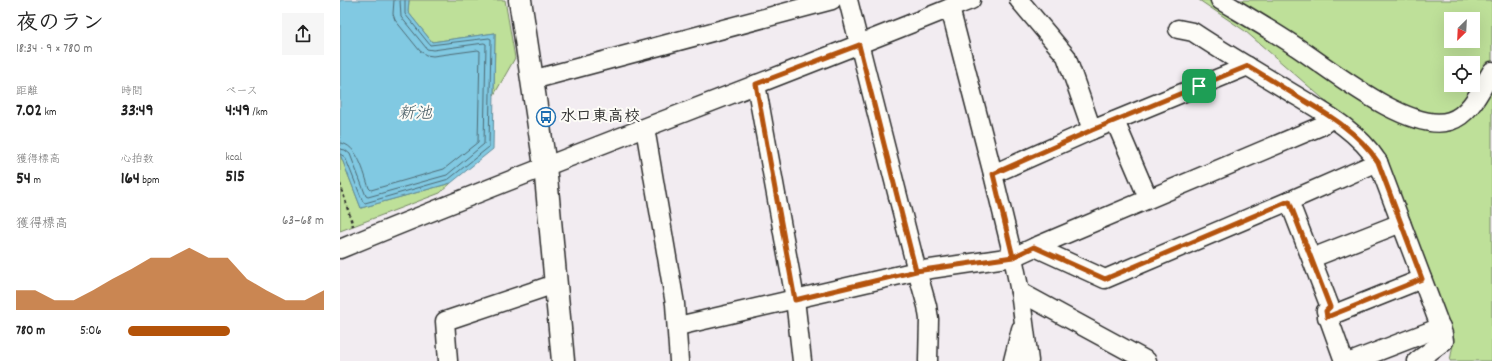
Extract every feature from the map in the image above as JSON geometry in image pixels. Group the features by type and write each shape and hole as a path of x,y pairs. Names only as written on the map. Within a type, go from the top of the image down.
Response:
{"street":[{"path":"520,0 545,166 563,361"},
{"path":"532,80 832,0"},
{"path":"848,0 916,271 927,306 929,319 928,361"},
{"path":"340,249 545,166 859,45 970,0"},
{"path":"1019,0 1066,56 1092,130"},
{"path":"1220,0 1293,45 1388,107 1406,116 1421,121 1437,122 1457,118 1467,110 1492,71"},
{"path":"950,8 1013,257 1020,292 1029,361"},
{"path":"1178,29 1193,32 1332,118 1366,146 1378,162 1443,334 1444,342 1417,361"},
{"path":"993,174 1092,130 1248,66"},
{"path":"756,84 795,300 802,361"},
{"path":"678,326 916,271 1013,257 1148,198 1321,126 1332,118"},
{"path":"1115,121 1148,198"},
{"path":"645,128 676,304 679,361"},
{"path":"1034,247 1105,279 1378,162"},
{"path":"1289,201 1330,307 1326,311 1327,317 1344,361"},
{"path":"1312,258 1401,223"},
{"path":"1327,317 1422,279"},
{"path":"448,361 445,321 556,284"},
{"path":"1020,292 1147,361"},
{"path":"1014,361 1024,319"},
{"path":"1353,361 1441,327"}],"path":[{"path":"340,184 359,241"}],"green space":[{"path":"409,0 505,0 515,58 494,95 495,33 432,42 408,12"},
{"path":"1199,0 1492,0 1492,361 1450,361 1454,338 1382,150 1245,31"},
{"path":"340,154 361,208 451,183 440,193 340,231"}],"water":[{"name":"新池","path":"340,0 409,0 408,12 432,42 495,33 493,149 451,183 361,208 340,154"}],"place":[{"name":"水口東高校","path":"546,117"}],"route":[{"path":"1199,86 1092,130 993,174 1013,257 916,271 859,45 756,84 795,300 916,271 965,264 1013,257 1034,247 1105,279 1289,201 1330,307 1326,311 1327,317 1422,279 1378,162 1372,152 1356,137 1332,118 1248,66 1199,86"}]}
